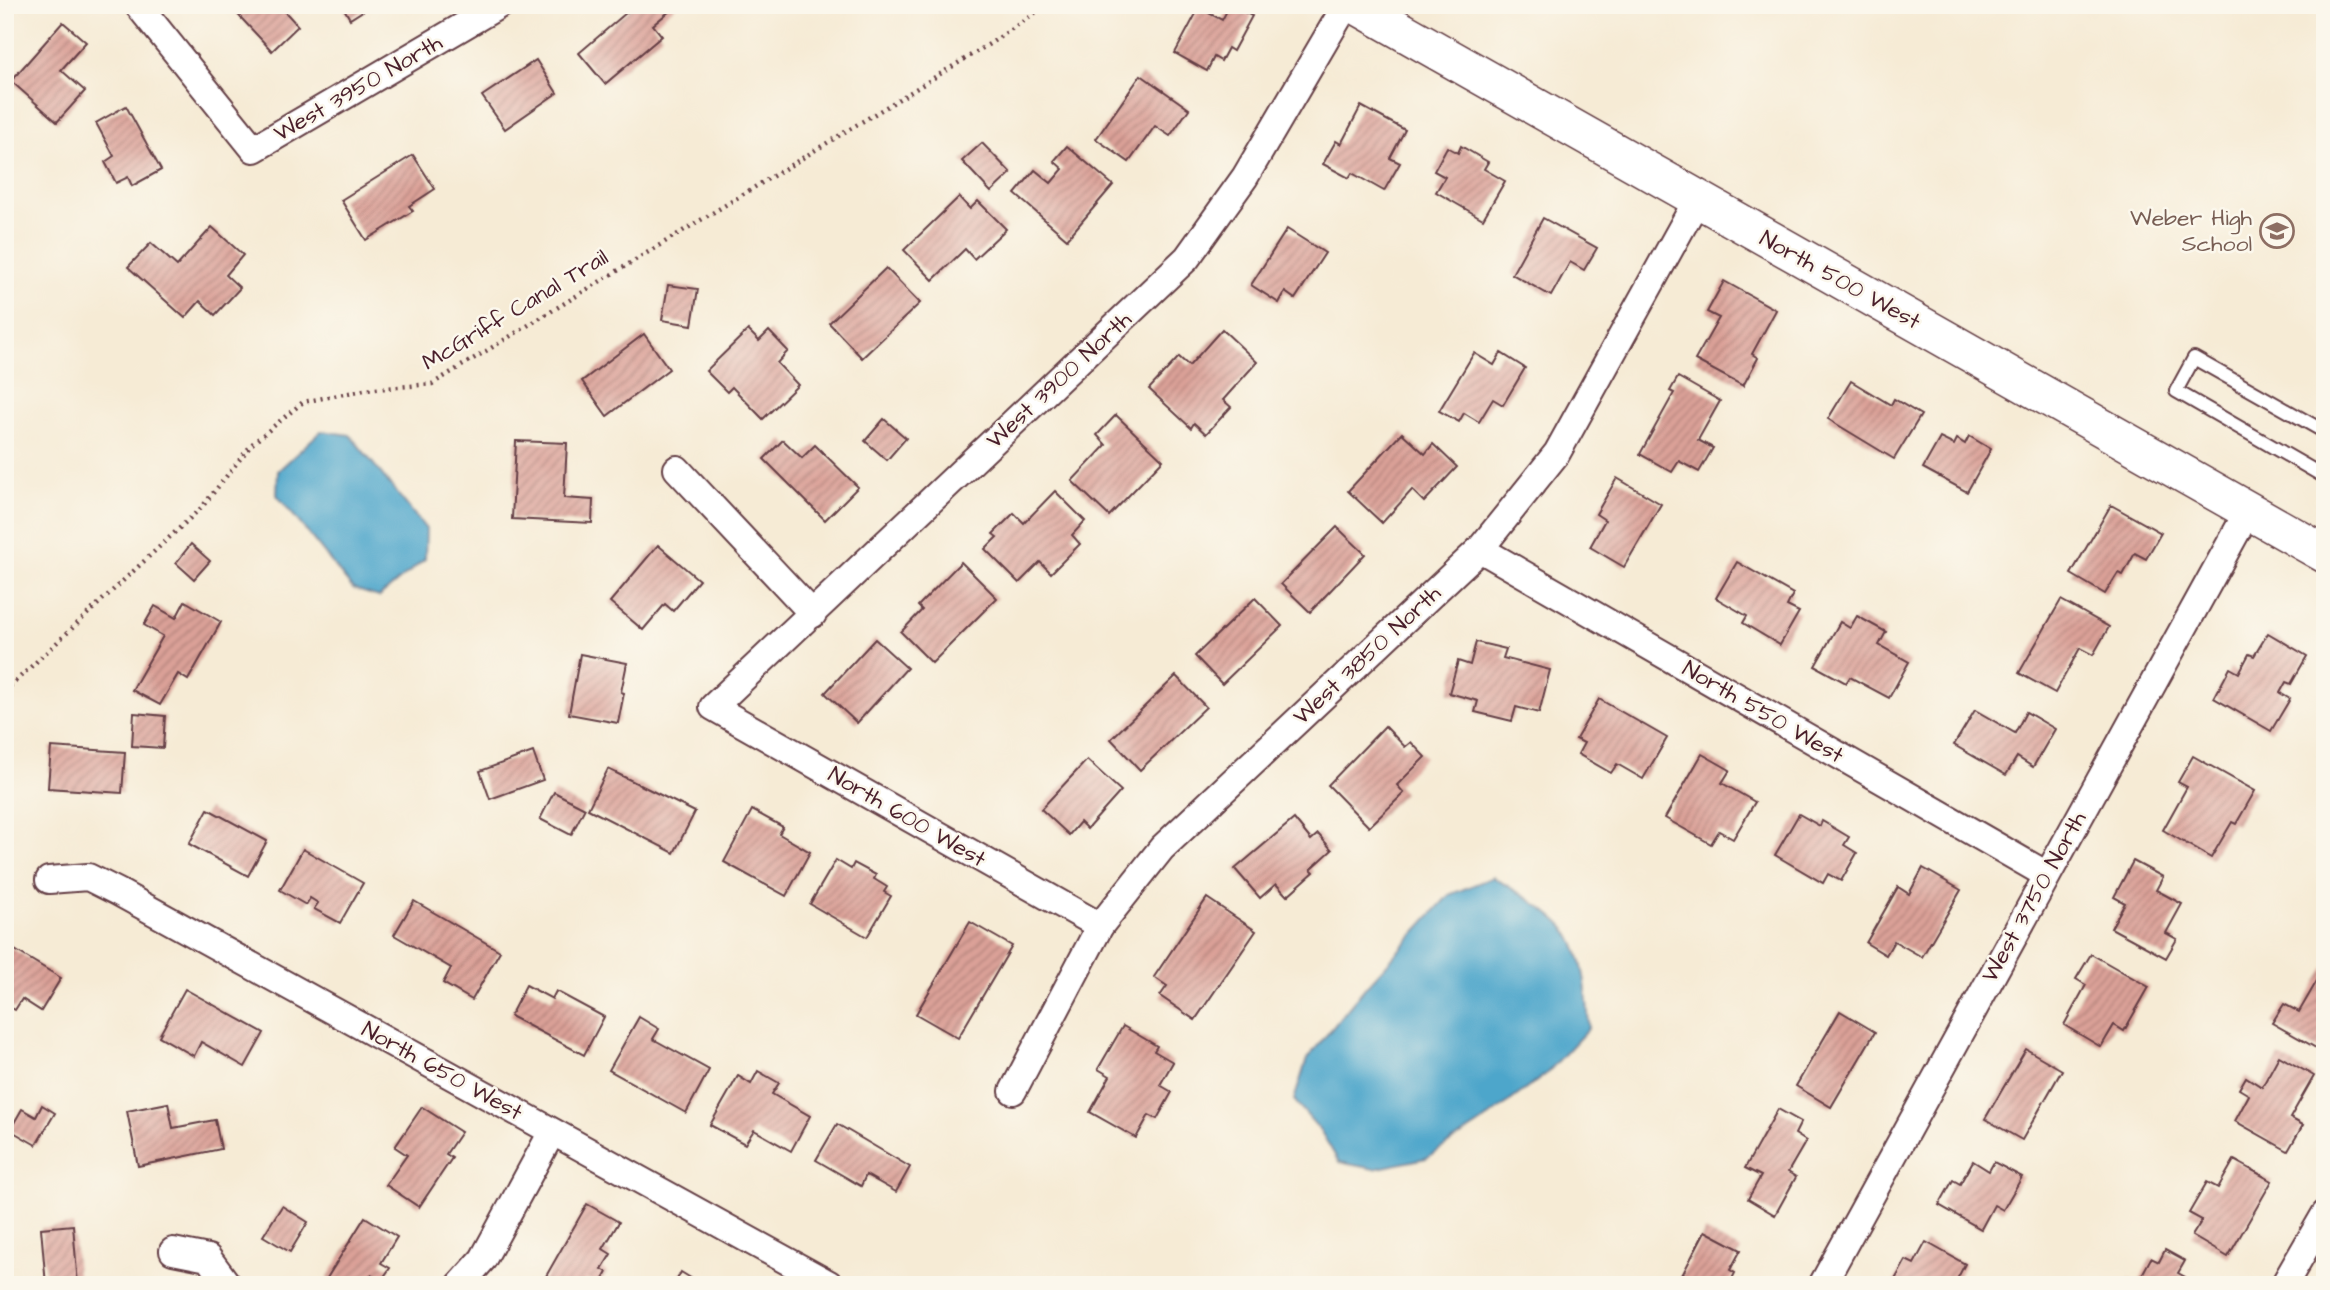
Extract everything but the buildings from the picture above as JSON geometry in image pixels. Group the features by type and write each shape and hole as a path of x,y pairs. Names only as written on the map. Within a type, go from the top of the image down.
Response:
{"street":[{"name":"West 3950 North","path":"138,5 254,149 499,5"},
{"name":"West 3900 North","path":"713,708 1187,258 1245,177 1346,5"},
{"name":"North 500 West","path":"1356,5 2325,554"},
{"name":"West 3850 North","path":"1013,1091 1100,926 1162,848 1480,549 1557,453 1697,200"},
{"path":"677,469 813,614"},
{"name":"West 3750 North","path":"1822,1285 2248,511"},
{"name":"North 550 West","path":"1480,549 2047,874"},
{"name":"North 600 West","path":"713,708 1100,926"},
{"name":"North 650 West","path":"49,880 88,877 829,1284"},
{"path":"460,1285 484,1259 552,1132"},
{"path":"2284,1285 2325,1214"},
{"path":"173,1251 208,1258 228,1285"}],"lane":[{"path":"2325,432 2194,358 2176,391 2325,477"}],"path":[{"name":"McGriff Canal Trail","path":"5,691 202,507 252,444 303,402 364,390 432,384 991,43 1047,5"}],"water":[{"path":"321,431 350,435 426,529 425,559 379,597 353,589 277,495 278,471"},
{"path":"1493,877 1547,912 1571,937 1583,970 1589,1028 1546,1074 1478,1125 1426,1158 1374,1169 1339,1162 1320,1130 1294,1100 1307,1059 1364,989 1449,895"}],"place":[{"name":"Weber High School","path":"2277,231"}]}
